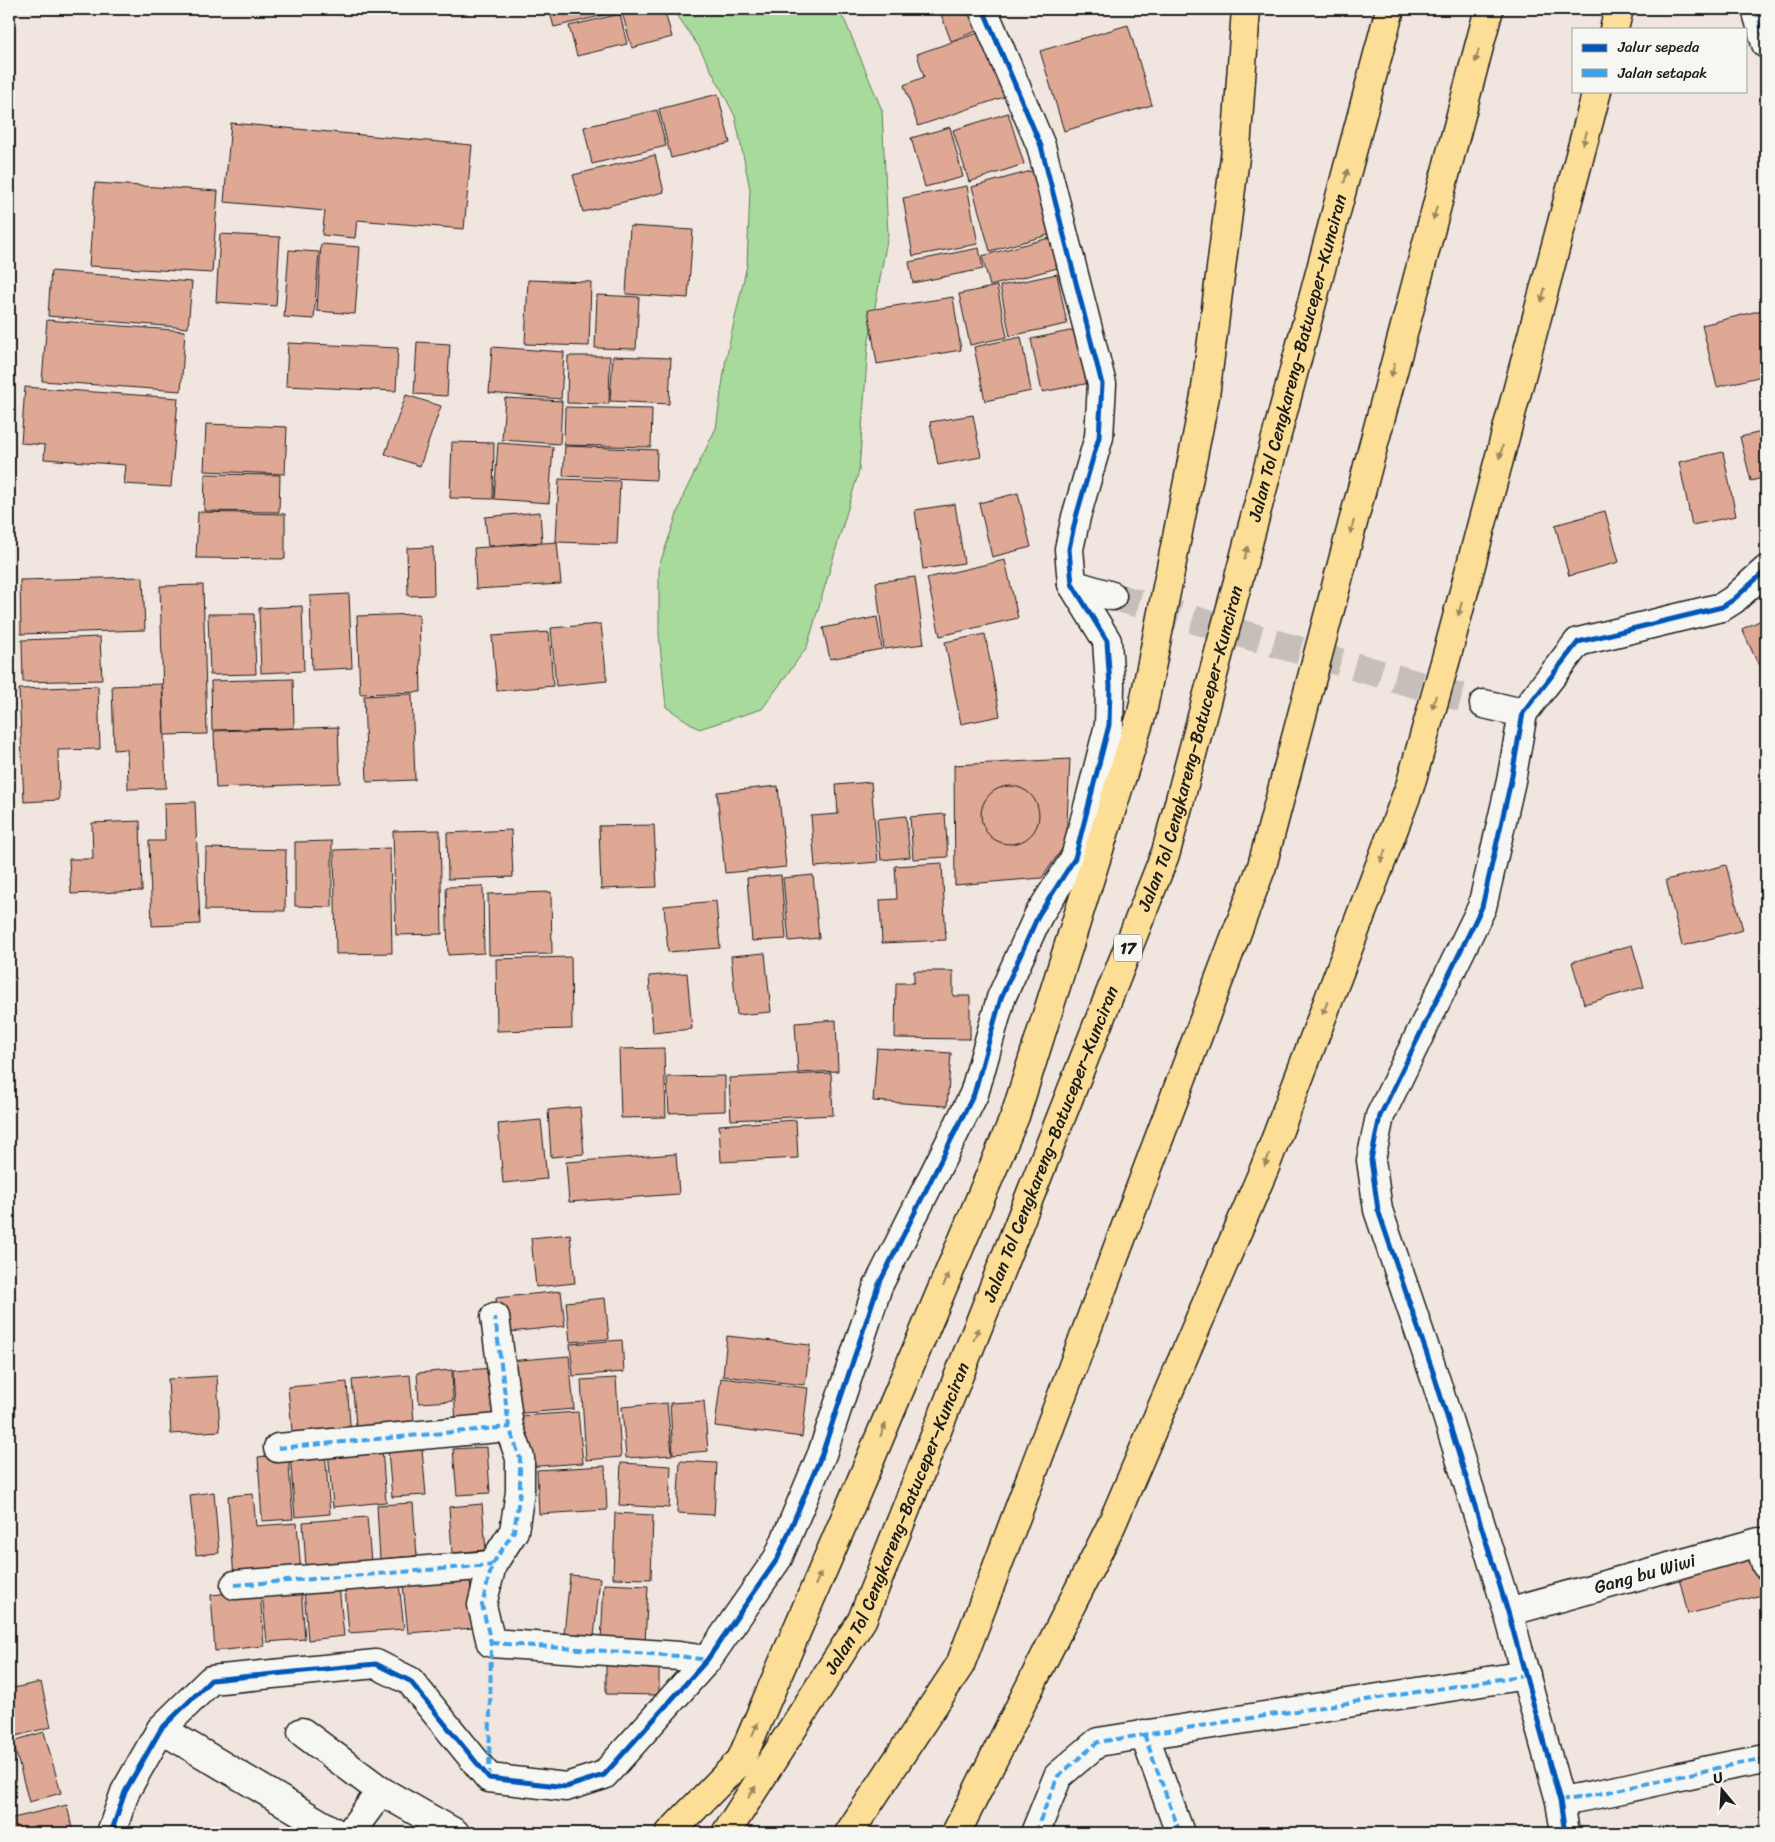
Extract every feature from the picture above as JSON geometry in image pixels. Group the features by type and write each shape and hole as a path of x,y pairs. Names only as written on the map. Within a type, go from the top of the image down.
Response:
{"highway":[{"path":"670,1833 741,1760 862,1479 1015,1116 1140,722 1205,396 1236,149 1246,9"},
{"name":"Jalan Tol Cengkareng–Batuceper–Kunciran","path":"726,1833 862,1620 1166,852 1390,9"},
{"path":"849,1833 960,1665 1262,866 1489,9"},
{"path":"1614,28 1619,9"},
{"path":"956,1833 1111,1526 1265,1167 1410,786 1448,655 1597,92"}],"street":[{"path":"111,1833 125,1792 160,1729 211,1680 376,1664 410,1681 489,1778 566,1787 604,1775 707,1660 778,1558 822,1454 878,1286 974,1094 1000,998 1038,916 1075,858 1109,726 1110,686 1107,640 1072,584 1069,550 1076,516 1099,437 1102,384 1042,146 982,9"},
{"path":"1756,9 1766,44"},
{"path":"1565,1833 1560,1801 1508,1612 1435,1378 1378,1210 1371,1160 1380,1116 1482,907 1523,713 1578,642 1722,607 1733,600 1766,570"},
{"path":"1072,584 1112,596"},
{"path":"1484,704 1523,713"},
{"path":"495,1318 509,1427 520,1458 520,1492 514,1531 492,1565 482,1605 491,1643 679,1656 707,1660"},
{"path":"278,1448 509,1427"},
{"name":"Gang bu Wiwi","path":"1508,1612 1759,1542 1766,1565"},
{"path":"235,1585 492,1565"},
{"path":"1035,1833 1058,1776 1098,1742 1290,1714 1526,1675"},
{"path":"160,1729 336,1833"},
{"path":"302,1732 381,1791 455,1833"},
{"path":"1144,1734 1180,1833"},
{"path":"1560,1801 1610,1793 1698,1771 1766,1759"},
{"path":"350,1833 381,1791"}],"green space":[{"path":"673,9 836,9 845,21 882,110 888,234 868,346 859,471 807,647 762,709 699,729 666,707 659,634 659,566 684,494 716,428 726,358 747,265 750,189 735,116 699,47"}],"building":[{"path":"549,9 617,9 617,12 554,27"},
{"path":"621,9 664,9 672,37 632,48"},
{"path":"939,9 971,9 979,30 951,41"},
{"path":"620,14 627,44 577,56 569,26"},
{"path":"1128,25 1152,105 1064,131 1040,51"},
{"path":"984,31 1007,96 918,126 904,85 924,77 917,54"},
{"path":"718,94 730,143 671,158 659,109"},
{"path":"657,110 666,146 592,164 584,127"},
{"path":"1008,113 1024,164 969,182 953,130"},
{"path":"231,123 472,145 464,229 357,220 355,238 322,235 325,211 224,202"},
{"path":"950,127 963,177 925,187 911,138"},
{"path":"655,155 664,192 583,212 573,175"},
{"path":"1035,170 1052,234 990,251 972,187"},
{"path":"95,183 218,191 212,273 89,266"},
{"path":"967,186 978,244 913,256 903,198"},
{"path":"630,226 693,230 688,298 626,294"},
{"path":"220,234 280,237 276,306 216,302"},
{"path":"1053,237 1061,267 990,286 982,256"},
{"path":"321,244 360,247 355,314 317,311"},
{"path":"979,248 983,269 913,283 909,262"},
{"path":"289,250 319,252 314,319 284,317"},
{"path":"51,271 192,282 188,328 48,316"},
{"path":"1057,274 1067,324 1010,336 1000,286"},
{"path":"528,280 591,282 589,346 525,344"},
{"path":"997,286 1007,337 970,345 959,294"},
{"path":"597,295 639,297 636,349 595,348"},
{"path":"953,297 961,350 877,364 868,310"},
{"path":"1766,309 1766,375 1717,387 1702,325"},
{"path":"47,320 185,331 181,391 42,381"},
{"path":"1079,329 1090,383 1042,392 1031,339"},
{"path":"1021,337 1031,391 985,401 974,347"},
{"path":"417,342 450,344 447,396 414,394"},
{"path":"288,343 398,348 396,391 286,386"},
{"path":"492,347 564,352 561,399 489,393"},
{"path":"568,356 610,356 609,404 567,403"},
{"path":"613,356 671,358 669,404 610,401"},
{"path":"25,387 178,398 171,487 124,484 126,465 44,459 45,445 21,443"},
{"path":"406,395 441,406 420,466 385,454"},
{"path":"505,398 562,401 560,444 502,440"},
{"path":"565,407 652,409 651,447 564,445"},
{"path":"973,415 981,457 938,465 930,422"},
{"path":"206,424 287,427 285,474 204,471"},
{"path":"1766,431 1766,477 1751,481 1740,437"},
{"path":"452,442 494,443 493,499 450,498"},
{"path":"498,443 553,447 549,503 494,499"},
{"path":"565,446 657,450 656,480 563,476"},
{"path":"1723,452 1736,516 1692,525 1679,462"},
{"path":"205,474 280,475 279,512 204,511"},
{"path":"559,479 620,481 617,544 556,542"},
{"path":"1018,493 1031,547 992,557 979,503"},
{"path":"955,504 964,563 923,569 915,510"},
{"path":"1605,511 1619,562 1569,576 1555,525"},
{"path":"198,512 285,514 285,559 196,558"},
{"path":"540,512 542,542 488,546 485,517"},
{"path":"557,542 561,584 476,589 474,548"},
{"path":"433,547 434,595 408,596 407,548"},
{"path":"1005,560 1018,618 940,636 927,578"},
{"path":"143,577 145,630 21,634 20,580"},
{"path":"915,577 924,644 884,649 876,582"},
{"path":"9,584 11,584 12,652 9,652"},
{"path":"203,585 207,734 164,735 160,586"},
{"path":"349,594 352,668 312,670 310,596"},
{"path":"302,606 304,671 261,673 259,608"},
{"path":"208,614 254,614 256,674 210,675"},
{"path":"419,614 421,692 360,694 357,616"},
{"path":"877,617 882,649 830,659 823,628"},
{"path":"1766,618 1766,660 1758,664 1742,629"},
{"path":"601,624 607,681 556,686 551,628"},
{"path":"549,632 553,686 497,691 492,636"},
{"path":"985,634 1000,716 961,724 945,642"},
{"path":"100,637 102,680 23,682 22,640"},
{"path":"293,679 294,728 212,730 211,681"},
{"path":"162,684 166,788 128,789 127,749 114,750 112,686"},
{"path":"98,686 100,749 58,750 59,800 24,802 19,689"},
{"path":"412,694 415,780 367,782 364,696"},
{"path":"338,727 340,783 216,788 214,731"},
{"path":"1070,759 1066,843 1042,878 955,885 954,765"},
{"path":"871,782 878,862 815,867 811,816 838,814 836,785"},
{"path":"778,786 786,867 725,873 717,792"},
{"path":"1004,786 1016,786 1031,794 1039,809 1039,821 1031,836 1016,844 1004,844 989,836 981,821 981,809 989,794"},
{"path":"195,802 200,924 152,926 149,841 165,841 164,803"},
{"path":"945,814 948,857 913,859 910,817"},
{"path":"906,816 910,857 881,860 877,819"},
{"path":"140,821 142,891 71,894 69,859 93,859 92,823"},
{"path":"654,825 657,887 601,889 599,826"},
{"path":"440,830 442,934 396,935 393,831"},
{"path":"511,830 513,877 448,879 447,833"},
{"path":"332,841 332,907 295,906 295,842"},
{"path":"206,848 286,850 285,911 205,910"},
{"path":"390,848 392,953 336,954 334,850"},
{"path":"942,863 946,940 882,943 880,900 897,899 895,866"},
{"path":"1726,865 1743,930 1682,946 1666,880"},
{"path":"781,875 786,939 752,941 747,878"},
{"path":"813,875 819,938 789,941 783,878"},
{"path":"483,886 484,953 448,955 446,887"},
{"path":"551,892 552,954 489,955 488,894"},
{"path":"716,901 720,948 668,952 664,906"},
{"path":"1632,945 1644,987 1584,1004 1572,962"},
{"path":"765,953 771,1012 737,1015 731,956"},
{"path":"571,957 572,1029 497,1031 496,959"},
{"path":"914,971 953,971 953,996 970,996 970,1039 895,1038 896,983 914,983"},
{"path":"687,973 692,1029 653,1033 649,976"},
{"path":"836,1020 838,1071 798,1073 795,1023"},
{"path":"664,1048 666,1117 621,1118 619,1049"},
{"path":"877,1048 951,1053 947,1106 873,1101"},
{"path":"831,1073 833,1115 731,1120 729,1078"},
{"path":"725,1076 725,1111 669,1113 667,1077"},
{"path":"580,1107 584,1154 551,1157 548,1110"},
{"path":"541,1120 547,1179 503,1183 498,1124"},
{"path":"796,1120 798,1158 721,1162 719,1125"},
{"path":"676,1154 679,1194 569,1202 566,1162"},
{"path":"570,1234 575,1283 536,1287 531,1238"},
{"path":"561,1291 565,1326 500,1333 496,1298"},
{"path":"605,1298 609,1339 570,1342 566,1302"},
{"path":"727,1336 810,1345 805,1385 723,1376"},
{"path":"622,1340 624,1372 573,1376 570,1344"},
{"path":"569,1356 574,1409 512,1414 508,1361"},
{"path":"494,1368 497,1422 456,1425 453,1371"},
{"path":"452,1370 453,1401 419,1403 417,1373"},
{"path":"410,1375 415,1432 357,1437 352,1380"},
{"path":"217,1376 220,1431 171,1434 168,1379"},
{"path":"616,1378 621,1457 586,1460 581,1380"},
{"path":"721,1378 808,1388 802,1437 715,1426"},
{"path":"347,1382 351,1437 293,1442 288,1387"},
{"path":"704,1401 708,1451 673,1454 670,1403"},
{"path":"667,1403 672,1455 626,1458 622,1407"},
{"path":"578,1412 583,1463 524,1467 520,1416"},
{"path":"487,1447 490,1493 457,1495 453,1449"},
{"path":"382,1448 386,1502 333,1507 328,1451"},
{"path":"422,1449 426,1495 392,1497 388,1451"},
{"path":"325,1451 330,1514 295,1517 290,1454"},
{"path":"288,1454 293,1519 262,1521 258,1457"},
{"path":"680,1461 717,1463 714,1515 677,1513"},
{"path":"621,1463 671,1466 669,1508 619,1505"},
{"path":"605,1466 607,1510 539,1514 537,1470"},
{"path":"214,1492 219,1553 196,1555 190,1495"},
{"path":"253,1494 256,1526 297,1523 301,1573 234,1578 228,1496"},
{"path":"413,1503 417,1556 380,1559 377,1505"},
{"path":"482,1504 486,1550 452,1553 449,1507"},
{"path":"615,1513 653,1515 651,1579 613,1578"},
{"path":"367,1517 371,1562 306,1568 303,1522"},
{"path":"1759,1542 1766,1565 1766,1594 1688,1614 1676,1565"},
{"path":"570,1575 600,1578 593,1647 563,1644"},
{"path":"470,1579 474,1628 408,1633 403,1585"},
{"path":"399,1583 404,1629 349,1633 345,1588"},
{"path":"604,1584 648,1586 645,1643 601,1641"},
{"path":"339,1586 344,1636 308,1640 304,1589"},
{"path":"301,1588 305,1639 267,1642 262,1592"},
{"path":"260,1590 264,1646 215,1651 211,1595"},
{"path":"606,1656 659,1657 659,1695 606,1694"},
{"path":"41,1682 51,1727 16,1736 9,1706 9,1689"},
{"path":"44,1732 61,1793 29,1802 13,1741"},
{"path":"67,1805 73,1833 9,1833 9,1819"}],"tunnel":[{"path":"1112,596 1484,704"}],"marked path":[{"path":"1756,9 1766,44"},
{"path":"489,1778 491,1643 482,1605 492,1565 514,1531 520,1492 520,1458 509,1427 495,1317"},
{"path":"278,1448 509,1427"},
{"path":"235,1585 492,1565"},
{"path":"491,1643 679,1656 707,1660"},
{"path":"1035,1833 1058,1776 1098,1742 1526,1675"},
{"path":"1144,1734 1180,1833"},
{"path":"1560,1801 1766,1759"}],"cycle path":[{"path":"111,1833 125,1792 161,1729 211,1680 376,1664 410,1681 489,1778 566,1787 604,1775 707,1660 778,1558 822,1454 878,1286 974,1094 1001,998 1038,916 1075,858 1109,725 1110,686 1107,641 1072,584 1069,549 1076,517 1099,437 1102,384 1041,146 983,9"},
{"path":"1565,1833 1560,1801 1508,1612 1435,1378 1378,1210 1371,1160 1380,1116 1482,907 1511,781 1523,713 1578,642 1722,607 1733,600 1766,570"}]}
